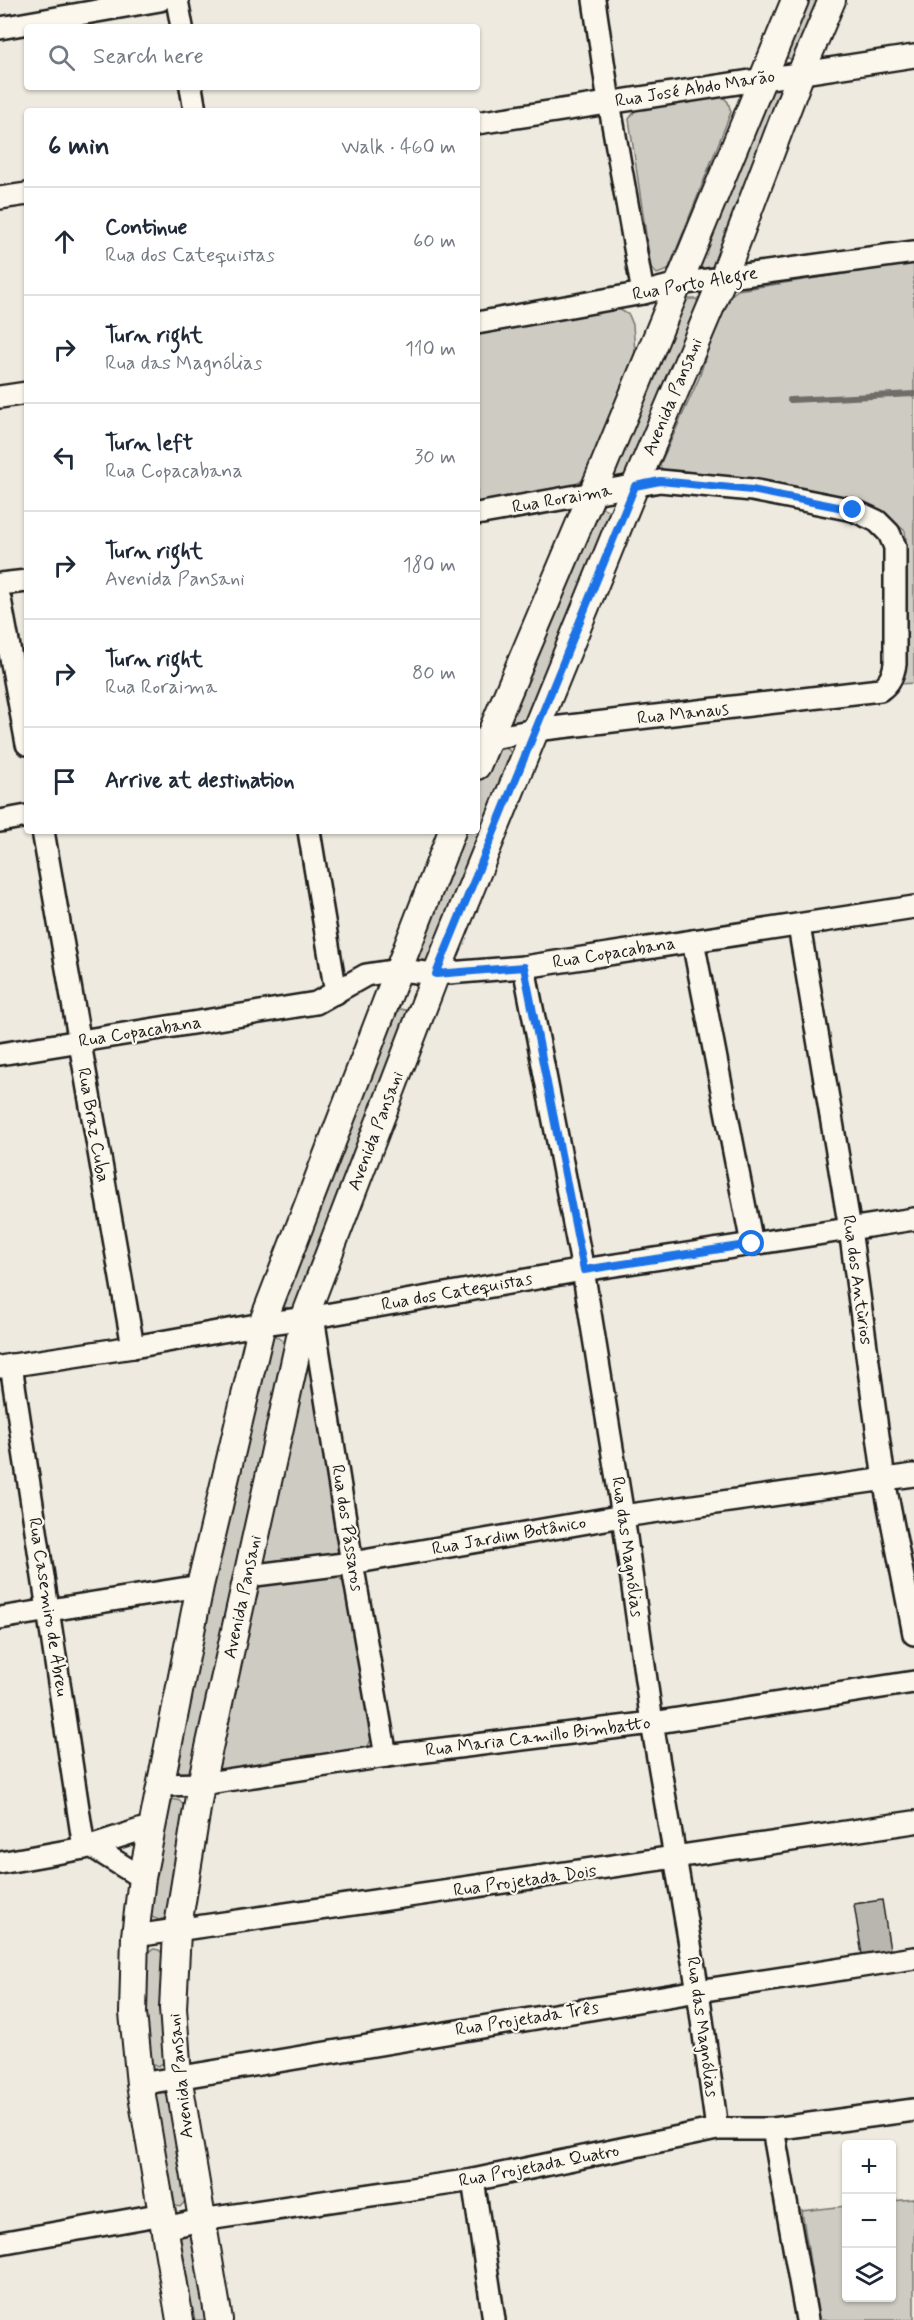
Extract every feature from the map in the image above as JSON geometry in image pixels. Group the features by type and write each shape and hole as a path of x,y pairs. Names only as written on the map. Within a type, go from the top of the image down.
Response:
{"main road":[{"name":"Avenida Pansani","path":"482,740 592,494 795,0"},
{"name":"Avenida Pansani","path":"219,2320 178,2076 173,2008 177,1932 201,1784 309,1312 436,974 534,730 723,278 801,73 832,0"},
{"name":"Avenida Pansani","path":"180,2320 140,2084 133,2013 135,1936 142,1878 200,1586 262,1324 451,834"}],"street":[{"path":"0,28 160,0"},
{"path":"177,0 181,24"},
{"path":"594,0 609,102 643,293"},
{"name":"Rua José Abdo Marão","path":"480,123 914,56"},
{"path":"192,90 194,108"},
{"path":"0,198 24,194"},
{"name":"Rua Porto Alegre","path":"480,323 643,293 678,284 914,252"},
{"path":"0,397 24,393"},
{"name":"Rua Roraima","path":"480,513 660,481 752,490 853,510 877,521 889,533 895,547 897,584 895,664 888,685"},
{"path":"0,584 24,581"},
{"path":"0,599 24,728"},
{"name":"Rua Manaus","path":"482,740 534,730 870,693 888,685"},
{"path":"0,821 24,817"},
{"name":"Rua Braz Cuba","path":"43,834 133,1347"},
{"path":"310,834 336,993"},
{"name":"Rua Copacabana","path":"0,1054 316,1003 366,975 398,970 436,974 524,967 914,907"},
{"name":"Rua dos Antùrios","path":"799,926 850,1229 884,1480 914,1634"},
{"path":"693,941 752,1244"},
{"name":"Rua das Magnólias","path":"524,967 584,1270 623,1516 652,1723 698,1991 717,2129"},
{"name":"Rua dos Catequistas","path":"5,1366 133,1347 262,1324 309,1312 914,1219"},
{"name":"Rua dos Pássaros","path":"309,1312 386,1756"},
{"name":"Rua Casemiro de Abreu","path":"5,1366 49,1610 88,1847"},
{"name":"Rua Jardim Botânico","path":"247,1576 352,1563 623,1516 914,1475"},
{"path":"0,1618 200,1586"},
{"name":"Rua Maria Camillo Bimbatto","path":"161,1785 201,1784 386,1756 652,1723 914,1682"},
{"name":"Rua Projetada Dois","path":"135,1936 177,1932 914,1822"},
{"path":"0,1863 88,1847 152,1826"},
{"path":"88,1847 142,1878"},
{"name":"Rua Projetada Três","path":"140,2084 698,1991 914,1958"},
{"name":"Rua Projetada Quatro","path":"0,2242 164,2221 201,2220 473,2180 717,2129 773,2129 914,2110"},
{"path":"773,2129 807,2320"},
{"path":"473,2180 494,2320"}],"shaded area":[{"path":"804,0 823,0 794,60 785,57"},
{"path":"775,88 783,91 783,98 714,266 707,269 698,268 768,91"},
{"path":"720,94 728,102 731,112 668,270 657,274 651,268 629,119 638,107"},
{"path":"914,263 914,683 900,684 906,657 907,548 905,531 882,513 664,473 660,465 699,378 723,301 738,290"},
{"path":"687,299 697,299 698,304 631,477 611,481 682,302"},
{"path":"617,308 629,315 633,325 635,353 587,477 568,490 480,505 480,331"},
{"path":"600,507 608,510 610,514 528,719 524,723 515,723 508,716"},
{"path":"500,745 509,750 512,755 428,963 423,964 415,961 458,834 480,834 480,778 491,750"},
{"path":"393,1003 400,1009 411,1011 298,1305 290,1309 282,1306"},
{"path":"274,1335 282,1340 286,1350 193,1769 184,1773 179,1772 174,1767 207,1588 270,1336"},
{"path":"307,1362 311,1363 340,1550 335,1555 265,1564 261,1558"},
{"path":"335,1574 345,1583 372,1737 366,1751 223,1773 215,1764 253,1591 263,1583"},
{"path":"172,1799 180,1801 186,1808 167,1917 159,1920 149,1916 168,1801"},
{"path":"159,1950 165,1956 165,2062 158,2066 149,2064 141,2013 146,1952"},
{"path":"162,2091 169,2095 187,2199 180,2207 171,2205 154,2094"},
{"path":"914,2199 914,2320 819,2320 802,2211 842,2206 842,2302 896,2302 896,2201"},
{"path":"183,2234 192,2236 194,2240 209,2320 187,2320 179,2236"}],"building":[{"path":"882,1900 890,1950 862,1955 854,1904"}],"waterway":[{"path":"790,400 914,394"}],"route":[{"path":"752,1244 584,1270 524,967 436,974 635,486 660,481 752,490 853,510"}]}
